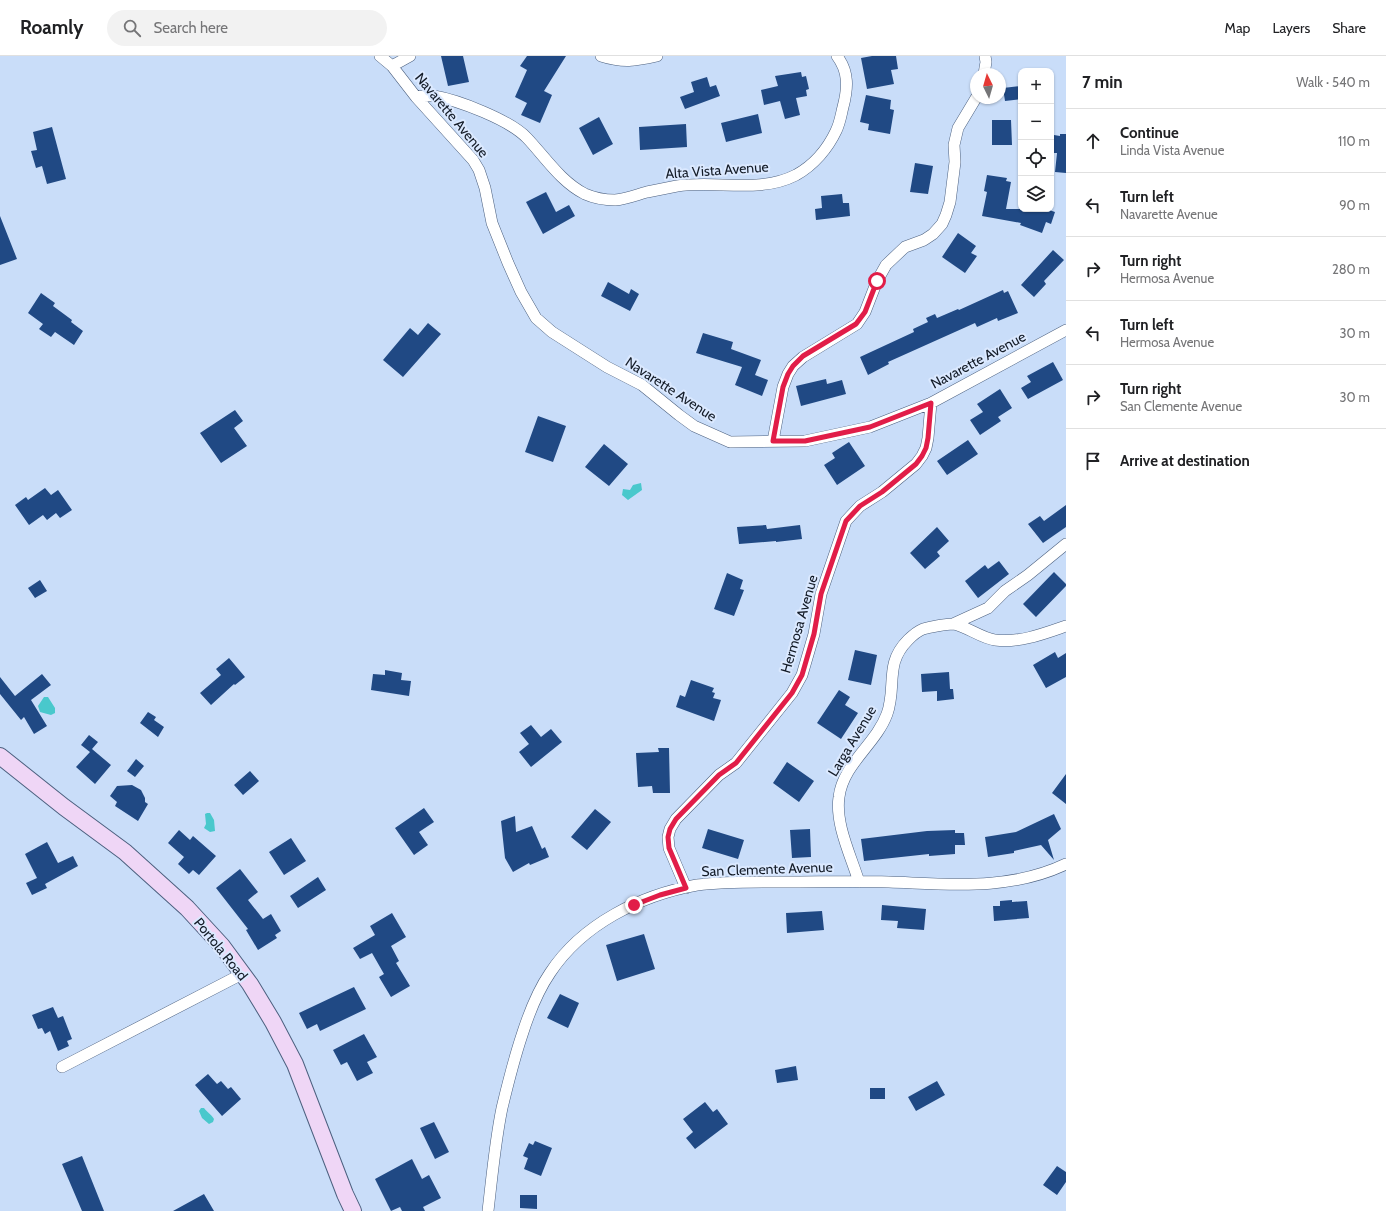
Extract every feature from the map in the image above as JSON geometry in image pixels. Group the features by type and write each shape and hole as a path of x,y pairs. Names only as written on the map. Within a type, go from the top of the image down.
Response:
{"street":[{"name":"Navarette Avenue","path":"380,56 392,66 416,97 466,152 479,170 492,223 521,292 536,318 552,332 607,367 642,385 694,426 730,442 805,441 863,428 931,403 1066,330"},
{"path":"392,66 410,56"},
{"path":"601,56 614,61 626,62 657,56"},
{"name":"Alta Vista Avenue","path":"416,97 433,96 456,102 503,120 526,136 554,169 576,189 586,195 599,199 614,200 678,186 753,186 775,182 797,174 817,159 829,145 837,129 847,93 847,81 845,69 836,56"},
{"path":"985,56 985,68"},
{"path":"773,441 783,387 793,366 803,356 856,324 865,312 877,281 886,265 905,247 924,240 933,234 942,224 950,202 955,162 954,145 958,128 972,104"},
{"name":"Hermosa Avenue","path":"686,888 669,848 668,837 670,829 676,819 719,775 736,763 792,693 802,675 814,634 821,594 846,521 860,506 882,492 916,464 922,456 927,443 931,403"},
{"name":"Larga Avenue","path":"859,882 842,828 838,809 839,795 849,771 881,727 889,706 893,665 904,644 921,630 953,624 988,608 1004,591 1028,575 1066,544"},
{"path":"953,624 994,640 1028,639 1066,626"},
{"name":"Portola Road","path":"0,756 70,811 126,852 187,908 222,946 273,1022 295,1064 345,1194 353,1211"},
{"name":"San Clemente Avenue","path":"488,1211 502,1109 515,1057 534,1000 550,973 569,948 606,919 634,905 660,895 686,888 721,882 984,884 1024,879 1043,874 1066,864"},
{"path":"62,1067 242,974"}],"shaded area":[{"path":"641,483 642,490 628,500 622,495 623,489 630,490 633,485"},
{"path":"44,697 48,697 55,708 55,713 51,715 40,712 38,706"},
{"path":"210,813 214,820 215,831 210,832 204,828 206,824 205,814"},
{"path":"201,1108 204,1108 212,1116 214,1119 213,1122 209,1124 202,1118 199,1111"}],"building":[{"path":"441,56 463,56 469,82 448,86"},
{"path":"527,56 566,56 544,91 552,95 540,123 521,115 527,103 515,97 527,70 520,66"},
{"path":"872,56 896,56 898,69 891,70 894,84 867,89 861,58"},
{"path":"801,72 802,77 806,76 809,89 806,90 807,96 796,98 800,115 785,119 780,101 764,105 761,90 778,86 775,76"},
{"path":"707,77 710,87 716,85 720,96 685,109 680,97 694,92 691,82"},
{"path":"1018,86 1018,99 1006,101 1006,88"},
{"path":"866,95 891,100 890,109 894,110 890,134 868,130 869,124 860,122"},
{"path":"758,114 762,133 726,142 721,123"},
{"path":"599,117 613,144 593,155 579,128"},
{"path":"992,120 1011,120 1012,145 992,145"},
{"path":"686,124 687,147 640,150 639,127"},
{"path":"52,127 66,179 47,184 42,166 36,168 31,151 37,150 33,132"},
{"path":"1060,134 1066,134 1066,173 1055,172 1057,153 1054,153 1054,135 1060,136"},
{"path":"915,163 933,166 928,194 910,192"},
{"path":"987,175 1007,178 1006,181 1011,182 1006,209 1018,209 1018,212 1054,212 1055,212 1051,224 1046,222 1042,233 1020,225 1021,223 982,216 987,192 984,191"},
{"path":"546,192 556,212 569,205 575,216 543,234 526,202"},
{"path":"842,194 843,203 849,203 850,216 816,220 815,209 822,208 821,196"},
{"path":"0,216 17,259 0,265"},
{"path":"958,233 976,246 971,253 977,256 965,273 942,257"},
{"path":"1053,250 1064,260 1044,281 1046,284 1034,297 1021,285"},
{"path":"608,282 629,294 631,289 639,294 630,311 601,296"},
{"path":"1003,290 1004,293 1008,291 1018,313 998,321 997,318 977,327 975,323 888,362 889,364 868,375 860,357 914,332 913,329 928,322 926,318 935,314 937,318 958,309 959,310"},
{"path":"41,293 55,303 53,306 72,320 71,322 83,331 74,345 55,332 51,337 39,329 43,324 28,313"},
{"path":"428,323 441,334 403,377 383,360 410,328 418,335"},
{"path":"703,333 733,342 731,349 761,360 755,375 768,380 762,396 735,385 742,367 696,353"},
{"path":"1053,362 1063,380 1028,399 1021,388 1031,382 1027,376"},
{"path":"826,379 827,384 842,380 846,394 801,406 796,386"},
{"path":"1000,389 1012,408 998,417 1001,421 980,435 970,420 983,412 977,404"},
{"path":"235,410 243,421 234,428 247,446 221,463 200,433"},
{"path":"538,416 566,426 553,462 525,452"},
{"path":"968,440 978,454 947,475 937,461"},
{"path":"849,442 865,466 837,485 824,465 835,458 832,453"},
{"path":"604,444 628,464 609,486 585,467"},
{"path":"45,488 51,495 58,490 72,510 60,518 56,513 47,520 43,515 29,525 15,505 26,497 28,500"},
{"path":"1066,505 1066,527 1043,543 1028,524 1040,516 1044,521"},
{"path":"766,525 767,529 800,525 802,539 739,544 737,527"},
{"path":"937,527 949,541 937,552 940,556 925,569 910,553"},
{"path":"999,561 1009,574 978,598 965,581 985,565 988,569"},
{"path":"1054,572 1066,584 1066,586 1036,617 1023,604"},
{"path":"727,573 743,580 740,589 744,590 734,616 714,609"},
{"path":"40,580 47,591 35,598 28,588"},
{"path":"855,650 877,655 871,685 848,680"},
{"path":"1055,652 1058,658 1066,653 1066,677 1046,688 1033,665"},
{"path":"229,658 245,677 235,685 234,684 211,705 200,693 221,675 216,669"},
{"path":"385,670 402,673 401,680 411,681 409,696 371,690 373,674 385,675"},
{"path":"949,672 950,689 953,689 954,699 937,701 937,691 922,692 921,674"},
{"path":"42,674 51,685 31,700 47,726 34,734 24,717 21,720 0,694 0,677 15,696"},
{"path":"691,680 714,688 712,692 715,693 713,698 721,700 714,721 676,707 680,695 685,697"},
{"path":"839,690 850,697 845,705 858,713 841,739 817,723"},
{"path":"148,712 156,717 154,720 164,727 158,737 140,723"},
{"path":"531,725 541,737 551,729 562,742 531,767 519,752 529,744 520,733"},
{"path":"89,735 98,742 92,749 111,765 95,784 76,767 90,752 81,745"},
{"path":"658,748 669,748 670,793 653,793 652,786 638,787 636,753 659,752"},
{"path":"136,759 144,766 135,777 127,771"},
{"path":"787,762 814,781 799,802 773,783"},
{"path":"250,771 259,781 243,795 234,785"},
{"path":"1066,774 1066,804 1052,793"},
{"path":"132,785 141,790 145,798 145,802 148,804 138,821 115,806 117,802 110,796 117,786"},
{"path":"424,808 434,822 419,832 428,845 414,855 395,828"},
{"path":"595,809 611,822 587,850 571,837"},
{"path":"1054,814 1061,829 1048,840 1054,860 1041,845 1014,851 1014,853 988,857 985,837 1016,832"},
{"path":"515,816 516,832 532,826 542,849 545,847 549,857 530,865 529,863 513,872 505,858 501,821"},
{"path":"708,829 744,840 738,859 702,848"},
{"path":"810,829 811,857 792,858 790,830"},
{"path":"179,830 190,840 193,836 216,856 199,875 193,870 189,874 178,864 184,857 168,843"},
{"path":"955,830 955,833 964,833 965,845 955,845 955,854 929,856 929,854 864,861 861,839 927,831"},
{"path":"291,838 306,861 284,875 269,852"},
{"path":"47,842 58,863 73,856 78,866 45,884 47,888 32,895 26,883 37,878 25,854"},
{"path":"240,869 258,892 248,900 263,919 271,914 281,931 275,935 277,938 258,950 246,930 248,929 216,888"},
{"path":"318,877 326,890 298,908 290,896"},
{"path":"1012,900 1012,902 1027,901 1029,918 994,921 993,906 1000,906 1000,901"},
{"path":"882,905 926,909 924,930 897,928 898,921 881,920"},
{"path":"822,911 824,930 787,933 786,913"},
{"path":"392,913 406,937 391,946 399,961 396,963 410,986 391,997 379,977 384,974 372,953 360,959 353,948 375,935 370,926"},
{"path":"644,934 655,969 617,981 606,945"},
{"path":"354,987 366,1009 320,1031 317,1024 307,1029 299,1013"},
{"path":"560,994 579,1003 568,1028 547,1018"},
{"path":"53,1007 58,1018 63,1016 72,1039 67,1041 69,1046 58,1051 50,1031 45,1034 42,1028 38,1029 32,1015"},
{"path":"364,1034 377,1057 367,1062 373,1073 357,1081 347,1062 341,1065 333,1050"},
{"path":"796,1066 798,1080 777,1083 775,1070"},
{"path":"208,1074 217,1084 221,1081 228,1089 231,1087 241,1099 222,1116 195,1085"},
{"path":"937,1081 945,1095 916,1111 908,1097"},
{"path":"870,1088 885,1088 885,1099 870,1099"},
{"path":"705,1102 713,1112 717,1109 728,1124 695,1149 686,1138 693,1132 683,1119"},
{"path":"434,1122 449,1152 435,1159 420,1128"},
{"path":"535,1141 552,1148 541,1176 524,1169 528,1158 523,1156 529,1143 533,1145"},
{"path":"82,1156 104,1211 82,1211 62,1164"},
{"path":"412,1159 422,1179 429,1175 441,1198 423,1207 425,1211 402,1211 400,1207 391,1211 375,1179"},
{"path":"1057,1166 1066,1172 1066,1182 1057,1195 1043,1185"},
{"path":"204,1194 214,1211 173,1211"},
{"path":"520,1195 537,1195 537,1209 520,1208"}],"route":[{"path":"634,905 660,895 686,888 670,854 668,837 670,829 676,819 719,775 736,763 792,693 802,675 814,634 821,594 846,521 860,506 882,492 916,464 926,448 931,403 870,427 805,441 773,441 783,387 793,366 803,356 856,324 865,312 877,281"}]}
